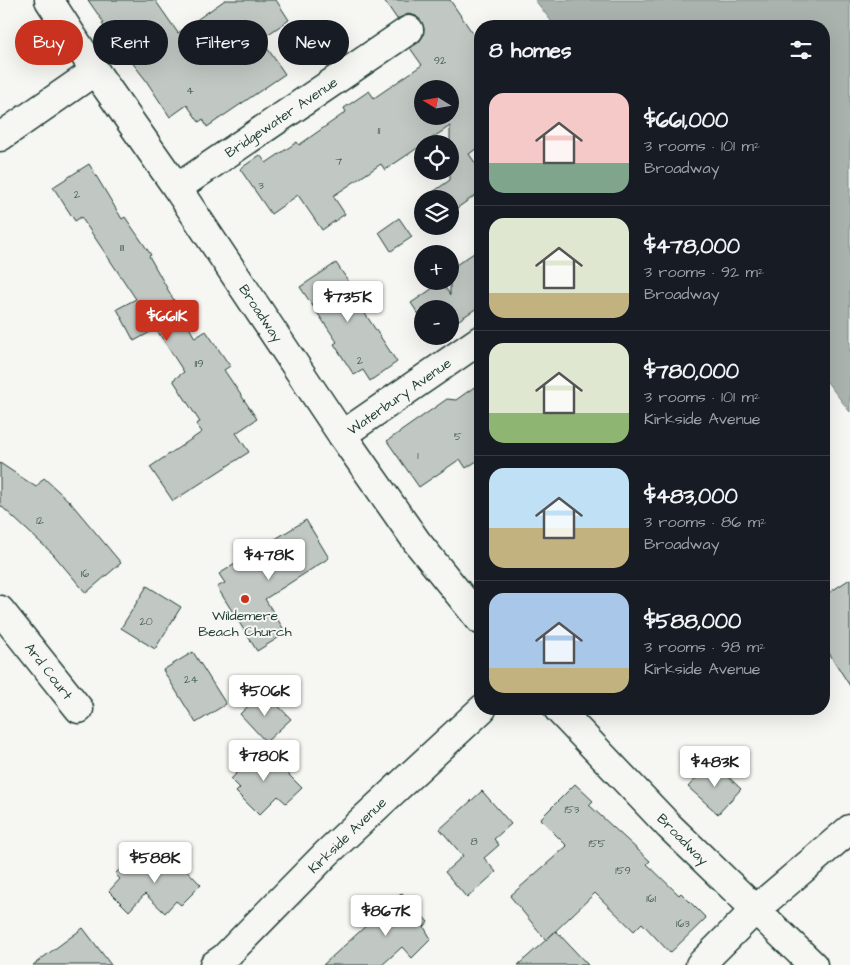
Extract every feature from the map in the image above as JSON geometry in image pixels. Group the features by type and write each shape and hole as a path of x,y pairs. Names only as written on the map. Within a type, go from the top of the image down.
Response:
{"street":[{"name":"Broadway","path":"49,0 95,71 177,188 342,435 417,542 474,613"},
{"name":"Bridgewater Avenue","path":"177,188 409,30"},
{"path":"0,137 95,71"},
{"name":"Waterbury Avenue","path":"342,435 474,344"},
{"name":"Ard Court","path":"0,610 79,709"},
{"name":"Kirkside Avenue","path":"214,965 224,958 326,853 476,715"},
{"name":"Broadway","path":"564,715 669,826 813,965"},
{"path":"700,965 755,910 850,829"}],"shaded area":[{"path":"535,0 850,0 850,412 830,386 830,20 550,20"}],"building":[{"path":"88,0 155,0 178,33 178,65 268,65 268,49 285,74 207,127 203,119 199,122 187,105 170,117 134,65 168,65 168,20 102,20"},
{"path":"225,0 276,0 289,20 278,20 278,27 268,34 268,20 197,20"},
{"path":"384,0 450,0 474,35 474,150 469,154 474,161 474,196 459,207 459,190 436,190 450,180 459,180 459,135 450,135 450,126 437,135 414,135 414,150 385,170 381,164 333,196 345,214 322,230 298,195 271,214 240,169 260,155 266,163 297,142 299,145 346,112 344,108 369,91 374,98 422,65 410,48 418,43 423,36 424,28 422,22 416,16 408,14 397,19"},
{"path":"89,164 122,219 125,217 151,255 149,256 195,338 206,331 230,366 224,370 257,419 236,433 249,452 173,501 150,467 202,432 196,424 200,422 173,380 184,372 156,329 134,341 117,309 136,299 81,217 75,221 53,187"},
{"path":"399,218 412,237 391,251 379,232"},
{"path":"474,253 474,310 459,320 459,300 415,300 430,290 447,290 450,295 450,290 459,290 459,263"},
{"path":"336,263 364,304 360,306 397,362 370,381 363,370 354,375 334,344 337,342 300,287"},
{"path":"474,387 474,463 466,468 460,459 419,487 387,441 447,399 456,400"},
{"path":"0,463 36,487 44,478 70,502 121,563 86,593 53,554 0,505"},
{"path":"306,520 329,558 265,599 286,633 257,651 217,587 225,583 219,574"},
{"path":"850,579 850,686 830,654 830,592"},
{"path":"147,586 181,607 155,649 121,628"},
{"path":"193,652 226,704 196,723 163,670"},
{"path":"264,691 291,719 266,742 240,714"},
{"path":"262,748 302,788 286,803 278,796 259,815 236,792 240,788 231,779"},
{"path":"712,761 741,789 718,814 688,787"},
{"path":"575,784 593,801 589,805 650,861 647,864 679,895 681,893 706,918 670,953 642,923 634,931 595,893 546,940 510,896 567,846 540,819"},
{"path":"482,791 511,824 494,839 499,845 484,858 496,872 467,898 445,872 463,856 440,829"},
{"path":"171,854 201,885 181,905 176,901 165,913 145,894 129,911 109,891 120,879 115,874 132,857 149,876"},
{"path":"402,893 428,922 424,927 431,939 412,958 402,947 382,965 323,965"},
{"path":"83,928 111,965 33,965"},
{"path":"556,931 588,965 518,965"}],"place":[{"name":"Wildemere Beach Church","path":"245,599"}]}
